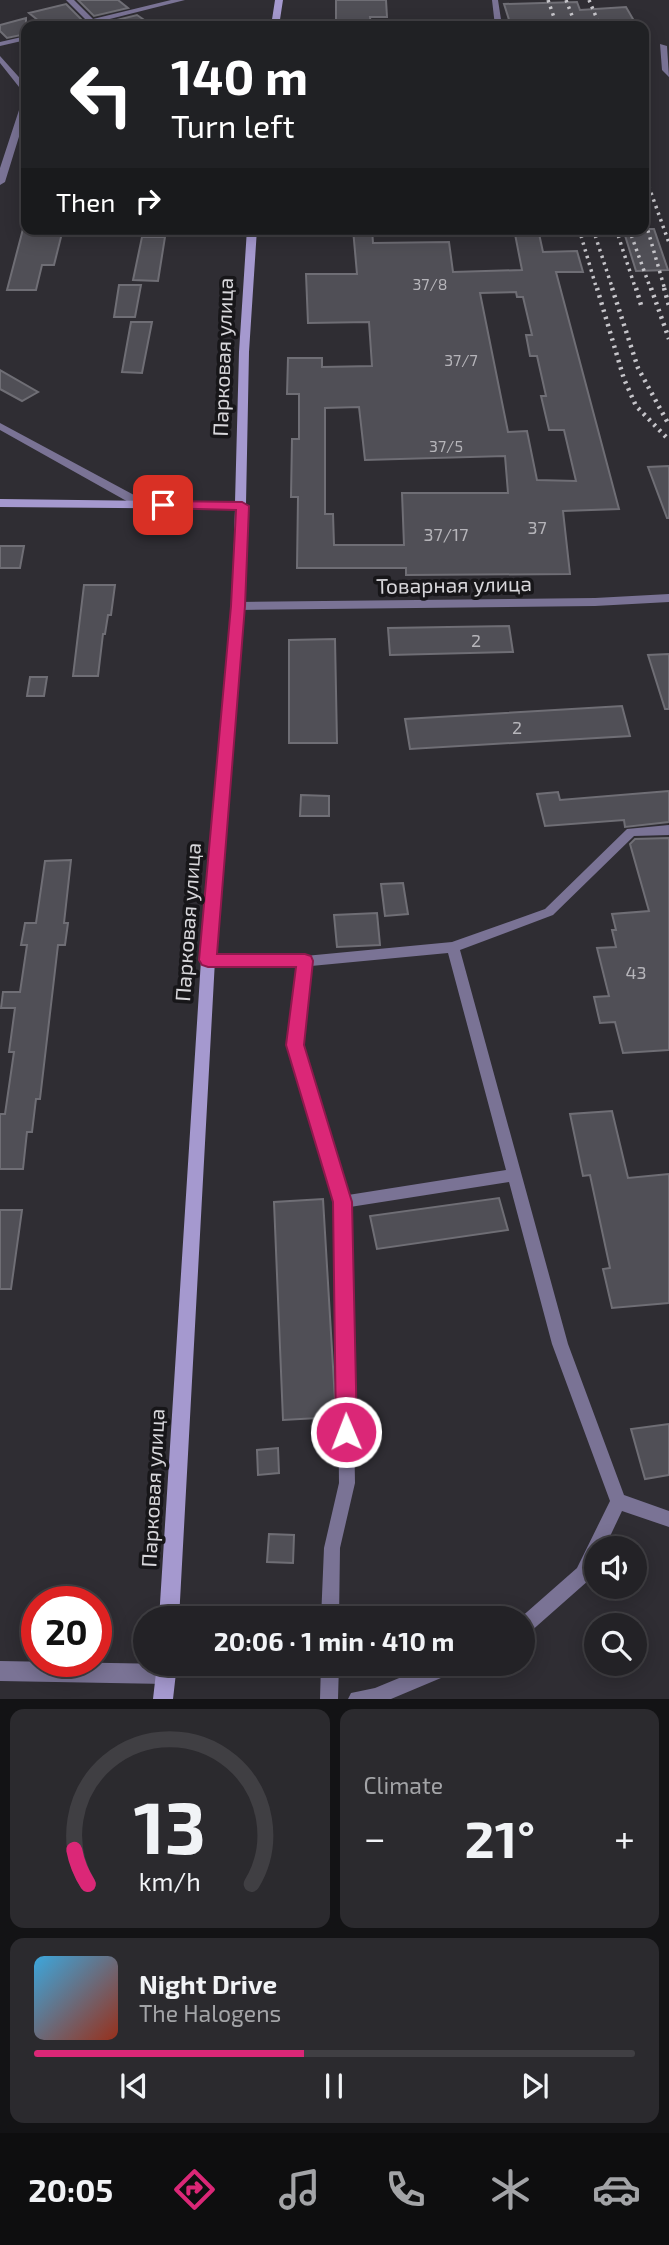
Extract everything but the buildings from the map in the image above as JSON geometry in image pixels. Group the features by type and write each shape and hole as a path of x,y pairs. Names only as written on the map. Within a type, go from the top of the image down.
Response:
{"main road":[{"path":"276,21 279,0"},
{"name":"Парковая улица","path":"170,1606 208,960 238,606 244,352 252,235"},
{"path":"0,503 242,506"},
{"path":"163,1699 165,1676"}],"street":[{"path":"70,0 91,21"},
{"path":"96,21 181,0"},
{"path":"0,44 21,39"},
{"path":"0,58 21,84"},
{"path":"0,182 21,117"},
{"path":"0,426 143,505"},
{"name":"Товарная улица","path":"238,606 669,598"},
{"path":"0,1671 133,1669"}],"lane":[{"path":"495,0 498,21"},
{"path":"663,46 669,75"},
{"path":"208,960 305,961 453,947 549,912 631,832 669,830"},
{"path":"453,947 561,1344 618,1500 583,1574 535,1616"},
{"path":"305,961 295,1045 343,1202 347,1483 332,1548 330,1606"},
{"path":"343,1202 515,1175"},
{"path":"618,1500 669,1519"},
{"path":"329,1699 330,1676"},
{"path":"356,1699 375,1697 425,1676"}],"railway":[{"path":"548,0 555,21"},
{"path":"566,0 574,21"},
{"path":"589,0 598,21"},
{"path":"649,187 669,243"},
{"path":"649,234 665,290"},
{"path":"581,235 597,290"},
{"path":"595,235 613,290"},
{"path":"618,235 636,290"},
{"path":"631,235 651,290"},
{"path":"597,288 624,379 636,406 669,440"},
{"path":"612,288 638,368 669,425"},
{"path":"636,288 641,305"},
{"path":"651,288 669,339"},
{"path":"664,288 669,306"}],"route":[{"path":"163,505 242,506 238,606 208,960 305,961 295,1045 343,1202 346,1432"}]}
